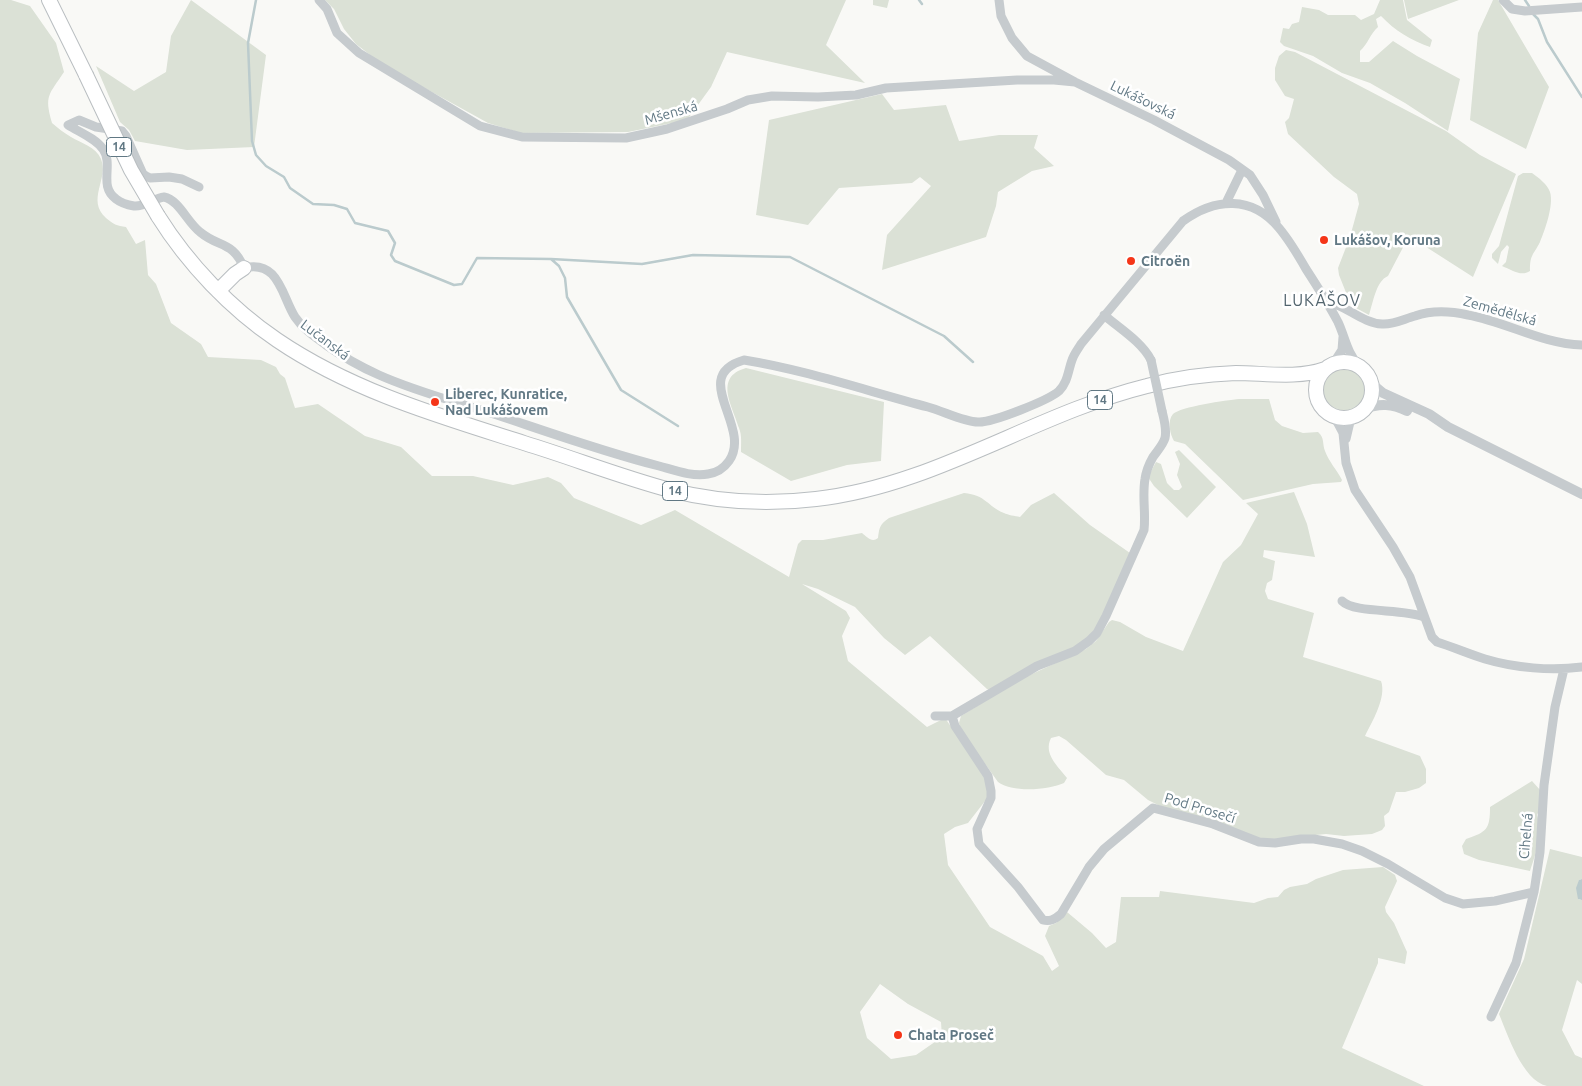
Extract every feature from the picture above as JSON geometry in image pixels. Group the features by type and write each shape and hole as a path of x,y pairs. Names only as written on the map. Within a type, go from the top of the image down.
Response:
{"main road":[{"name":"14","path":"48,0 131,170 158,216 178,244 218,291 275,339 302,356 377,394 671,490 740,501 816,500 851,494 911,476 1120,393 1179,378 1236,373 1312,373 1346,362 1359,366"},
{"path":"218,291 244,268"},
{"path":"1334,416 1345,418 1360,412 1371,397 1371,383 1359,366"},
{"path":"1316,394 1317,380 1329,367"},
{"name":"14","path":"1264,374 1298,380 1310,386 1322,407 1334,416"}],"street":[{"name":"Mšenská","path":"319,0 327,10 337,33 359,53 480,126 522,137 626,138 640,136 690,122 748,100 772,96 856,96 886,88 1017,80 1075,82"},
{"name":"Lukášovská","path":"999,0 1001,16 1012,38 1027,56 1229,160 1250,175 1263,195 1278,227"},
{"path":"1503,0 1512,9 1525,11 1582,7"},
{"path":"199,187 182,179 169,177 150,178 143,174 126,136 119,130 96,127 79,120 68,125 102,149 107,162 106,182 112,196 121,202 133,206 139,206 158,197 174,201 185,218 200,233 233,250 238,255 244,268"},
{"path":"1226,203 1242,170"},
{"path":"935,716 952,716 1037,666 1083,646 1097,633 1144,530 1146,516 1145,477 1153,457 1166,437 1162,411 1148,354 1104,315 1183,221 1204,207 1226,203 1254,208 1268,218 1278,227 1326,301 1343,334 1350,354 1359,366"},
{"name":"Lučanská","path":"244,268 256,267 272,274 282,286 295,317 307,331 354,363 377,374 444,400 490,413 588,446 689,473 708,474 716,471 724,467 733,454 736,438 722,400 721,383 724,370 733,364 744,360 755,362 946,412 966,420 981,422 993,420 1049,397 1058,391 1067,380 1073,357 1104,315"},
{"name":"Zemědělská","path":"1326,301 1336,303 1371,322 1381,324 1390,324 1431,312 1449,312 1470,315 1547,340 1582,345"},
{"path":"1329,367 1342,350 1343,334"},
{"path":"1371,383 1383,394 1429,414 1448,427"},
{"path":"1345,449 1348,427 1360,412 1381,404 1396,406 1448,427 1582,494"},
{"path":"1334,416 1343,433 1346,463 1356,490 1410,577 1432,637 1437,642 1487,659 1525,666 1564,669 1582,668"},
{"path":"1342,601 1356,608 1407,613 1424,618"},
{"name":"Cihelná","path":"1491,1017 1516,963 1534,892 1540,852 1544,785 1555,707 1564,669"},
{"name":"Pod Prosečí","path":"952,716 955,726 988,776 991,786 991,798 977,829 980,844 1018,887 1043,920 1047,921 1061,914 1089,867 1104,849 1153,808 1213,824 1259,842 1275,843 1314,839 1342,844 1362,851 1388,864 1445,898 1463,904 1488,902 1534,892"}],"shaded area":[{"path":"0,0 11,0 30,6 56,43 64,72 49,96 48,106 52,123 68,135 92,148 99,155 103,167 98,197 100,211 113,223 126,227 136,244 145,240 148,275 156,284 171,323 201,344 208,357 261,360 276,367 285,378 295,408 318,404 365,436 401,447 432,476 473,476 513,485 548,477 561,483 574,498 641,525 675,510 789,577 798,544 802,540 823,540 862,533 874,540 878,538 882,524 889,518 964,493 982,498 1006,514 1020,517 1031,505 1054,493 1090,525 1130,553 1099,625 1080,645 990,690 930,636 905,655 884,638 855,607 818,589 802,584 846,611 850,618 842,636 848,661 927,727 945,718 986,777 989,796 968,823 955,827 944,834 948,865 990,927 1043,956 1052,971 1059,966 1045,936 1049,926 1056,923 1067,912 1092,933 1106,948 1116,942 1121,897 1159,897 1160,891 1254,903 1278,897 1284,890 1290,887 1307,884 1343,870 1383,867 1395,875 1397,881 1385,907 1407,952 1405,964 1378,958 1378,963 1342,1048 1424,1086 0,1086","holes":["880,984 908,1004 941,1022 942,1037 916,1055 891,1059 867,1038 860,1012"]},
{"path":"191,0 266,55 254,147 187,150 135,141 129,130 120,122 96,66 134,91 166,72 171,36"},
{"path":"325,0 846,0 826,45 865,83 727,52 711,87 687,120 628,132 521,133 488,123 383,65 356,44 344,29 334,9"},
{"path":"873,0 889,0 887,8 873,5"},
{"path":"1380,0 1403,0 1407,20 1432,40 1430,47 1404,34 1381,16 1376,19 1378,27 1360,51 1360,62 1369,62 1393,41 1460,79 1448,131 1370,83 1342,73 1313,56 1284,46 1280,42 1283,28 1289,29 1292,24 1299,22 1302,7 1319,10 1328,15 1355,15 1361,20 1374,14"},
{"path":"1404,0 1459,0 1408,19"},
{"path":"1493,0 1498,0 1549,87 1526,149 1470,120 1478,33"},
{"path":"1286,50 1295,52 1446,131 1480,155 1516,174 1473,277 1409,236 1388,276 1378,287 1369,315 1356,308 1349,300 1338,268 1350,237 1359,204 1357,194 1334,177 1288,134 1285,122 1289,118 1294,99 1285,96 1275,80 1275,68 1279,56"},
{"path":"882,94 894,110 946,105 959,141 999,135 1038,135 1034,148 1054,166 1032,171 998,192 996,206 986,237 882,270 887,235 931,186 920,177 912,183 839,188 808,225 756,215 769,120"},
{"path":"1523,173 1532,173 1540,179 1549,189 1551,197 1546,224 1540,242 1531,258 1530,271 1527,273 1516,272 1502,266 1506,262 1509,247 1507,245 1501,252 1498,264 1492,258 1492,254 1499,246 1518,176"},
{"path":"746,368 884,402 881,461 847,465 791,481 741,452 741,434 730,402 728,385 730,378 736,372"},
{"path":"1345,368 1357,372 1363,378 1367,390 1363,402 1357,408 1345,412 1333,408 1327,402 1323,390 1327,378 1333,372"},
{"path":"1239,399 1269,399 1275,420 1282,426 1303,433 1318,432 1327,455 1342,480 1341,482 1313,484 1243,500 1185,444 1174,441 1171,435 1170,420 1177,411 1194,406"},
{"path":"1179,450 1216,487 1187,518 1154,486 1148,477 1156,462 1161,464 1167,483 1174,490 1179,490 1182,487 1177,475 1180,464 1175,452"},
{"path":"1294,492 1307,524 1315,557 1264,550 1263,557 1275,561 1272,580 1267,583 1265,591 1268,599 1314,613 1303,657 1381,681 1382,694 1380,702 1365,736 1420,756 1426,769 1426,783 1419,788 1405,792 1396,792 1389,812 1384,816 1385,826 1382,830 1372,834 1344,836 1326,834 1264,840 1162,807 1148,800 1124,780 1106,775 1059,736 1051,738 1049,749 1050,755 1067,778 1064,783 1040,789 1021,789 1012,788 998,782 961,730 959,723 961,716 1019,680 1086,649 1096,641 1112,620 1120,622 1146,637 1183,651 1223,562 1241,545 1258,514 1246,503"},
{"path":"1532,781 1541,791 1540,808 1537,815 1539,836 1530,871 1479,860 1464,854 1462,846 1466,839 1486,829 1490,807"},
{"path":"1550,849 1582,857 1582,879 1579,880 1578,899 1582,900 1582,984 1577,980 1562,1030 1575,1055 1582,1058 1582,1086 1547,1086 1538,1082 1530,1075 1517,1056 1499,1014 1524,959"},
{"path":"1582,879 1582,900 1578,899 1576,888 1579,880"}],"waterway":[{"path":"256,0 248,43 252,141 256,155 266,166 284,177 290,188 313,204 334,205 347,209 355,223 388,231 395,243 391,255 395,261 454,285 462,284 477,258 551,259 642,264 693,255 790,257 944,336 973,362"},
{"path":"919,0 922,4"},
{"path":"1525,0 1529,6"},
{"path":"1533,14 1538,19 1547,42 1582,97"},
{"path":"551,259 559,266 565,278 567,297 621,390 678,426"}],"place":[{"name":"Lukášov, Koruna","path":"1324,240"},
{"name":"Citroën","path":"1131,261"},
{"name":"Liberec, Kunratice, Nad Lukášovem","path":"435,402"},
{"name":"Chata Proseč","path":"898,1035"}],"district":[{"name":"LUKÁŠOV","path":"1322,301"}]}
